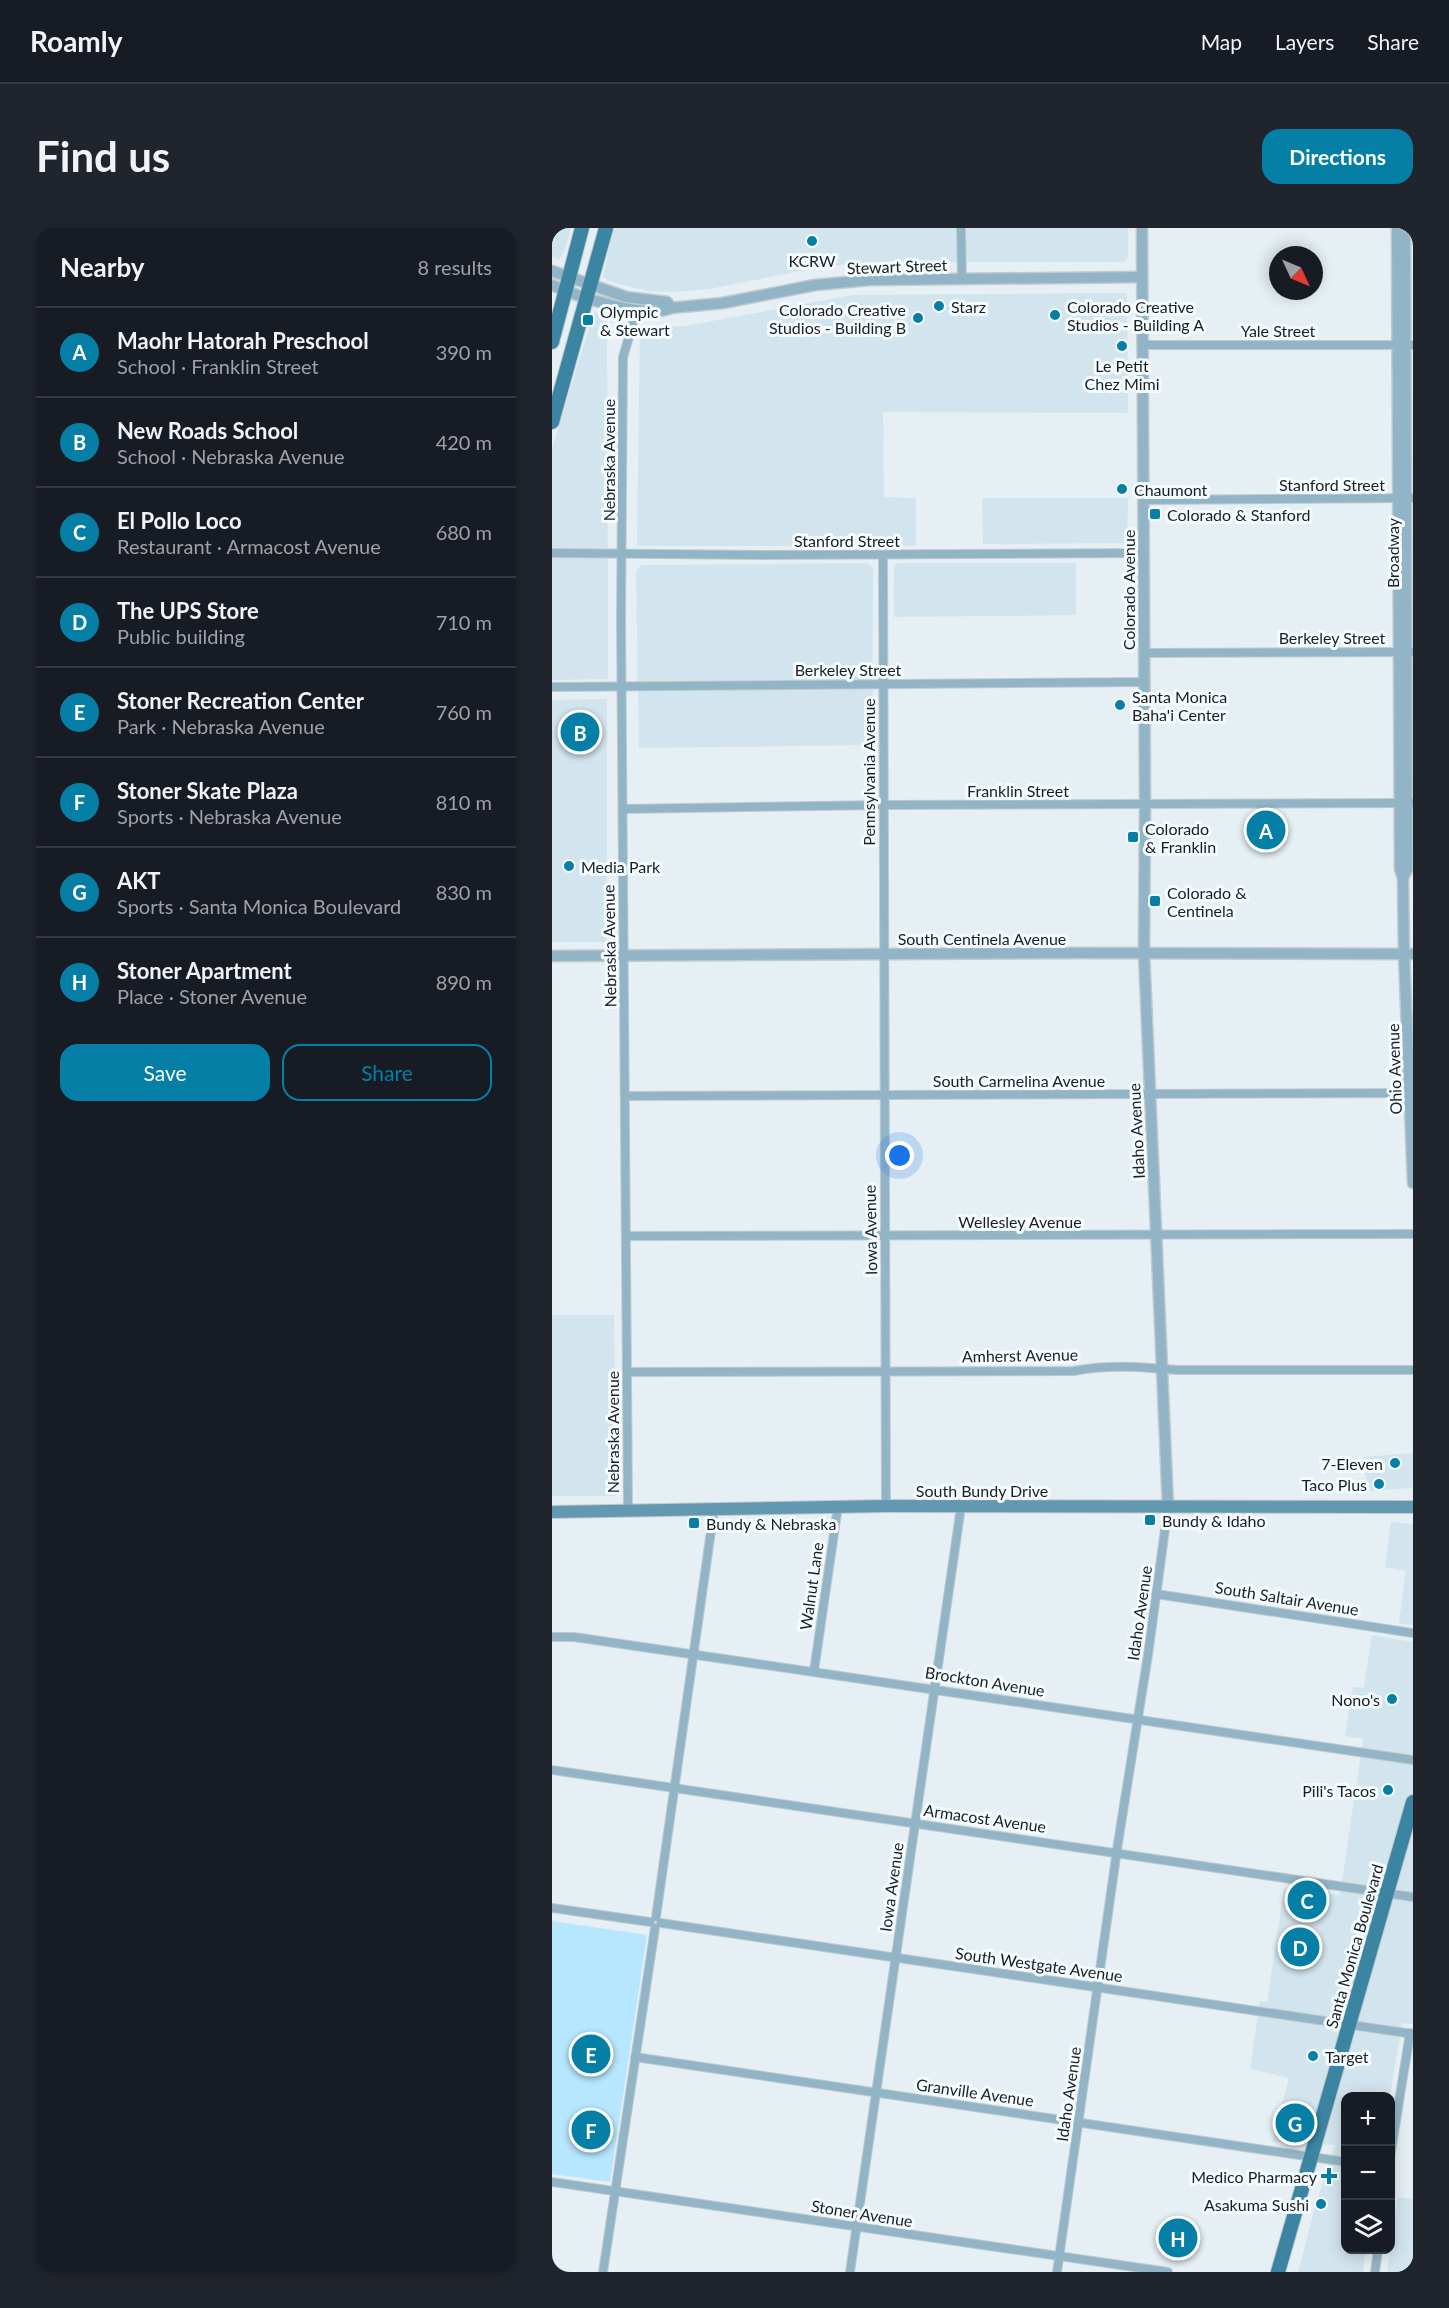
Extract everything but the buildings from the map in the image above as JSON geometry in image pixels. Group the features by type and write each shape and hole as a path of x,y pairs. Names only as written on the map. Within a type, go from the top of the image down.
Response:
{"main road":[{"path":"552,342 582,228"},
{"path":"552,422 606,228"},
{"name":"South Bundy Drive","path":"552,1512 838,1506 1413,1507"},
{"name":"Santa Monica Boulevard","path":"1278,2272 1413,1802"}],"street":[{"path":"962,228 962,279"},
{"name":"Colorado Avenue","path":"1142,228 1144,953"},
{"name":"Broadway","path":"1397,228 1405,346"},
{"name":"Broadway","path":"1406,228 1407,804 1400,869 1403,878 1408,954"},
{"path":"552,271 568,285"},
{"name":"Stewart Street","path":"552,285 568,285 638,310 664,312 671,308 723,303 844,282 1142,278"},
{"path":"589,292 667,302 671,308"},
{"name":"Nebraska Avenue","path":"628,1511 622,686 623,357 638,310"},
{"name":"Yale Street","path":"1142,345 1405,346"},
{"name":"Stanford Street","path":"1143,500 1406,498"},
{"name":"Stanford Street","path":"552,553 883,555 1143,553"},
{"name":"Pennsylvania Avenue","path":"883,555 884,954"},
{"name":"Berkeley Street","path":"1144,653 1406,652"},
{"name":"Berkeley Street","path":"552,687 1144,682"},
{"name":"Franklin Street","path":"624,809 883,805 1407,804"},
{"name":"Idaho Avenue","path":"1057,2272 1168,1507 1144,953"},
{"name":"Iowa Avenue","path":"884,954 886,1506"},
{"name":"South Centinela Avenue","path":"552,956 1408,954"},
{"name":"Ohio Avenue","path":"1408,954 1413,1183"},
{"name":"South Carmelina Avenue","path":"626,1096 1411,1093"},
{"name":"Wellesley Avenue","path":"626,1236 1413,1234"},
{"name":"Amherst Avenue","path":"627,1372 1074,1371 1090,1368 1137,1367 1413,1370"},
{"name":"Walnut Lane","path":"814,1671 838,1506"},
{"name":"Iowa Avenue","path":"850,2272 961,1507"},
{"path":"603,2272 714,1510"},
{"name":"South Saltair Avenue","path":"1156,1594 1413,1633"},
{"name":"Brockton Avenue","path":"552,1637 574,1637 814,1671 1413,1760"},
{"name":"Armacost Avenue","path":"552,1770 1413,1897"},
{"name":"South Westgate Avenue","path":"552,1908 1411,2033"},
{"path":"1392,2146 1411,2033"},
{"name":"Granville Avenue","path":"635,2057 1341,2161"},
{"name":"Stoner Avenue","path":"552,2182 1168,2272"},
{"path":"1375,2272 1377,2254"}],"shaded area":[{"path":"552,228 571,228 559,260 552,256"},
{"path":"614,228 1128,228 1128,257 1124,262 867,262 816,268 709,289 676,292 648,291 608,281 603,276"},
{"path":"1127,293 1128,413 883,412 884,497 916,498 916,546 637,546 640,326 685,326 853,295"},
{"path":"600,312 607,318 608,679 552,680 552,449 593,315"},
{"path":"982,498 1128,498 1127,543 983,544"},
{"path":"867,563 873,568 872,745 639,748 636,571 642,565"},
{"path":"897,563 1076,563 1076,615 894,617 894,567"},
{"path":"607,699 607,942 552,942 552,700"},
{"path":"552,1315 614,1315 616,1496 552,1496"},
{"path":"1413,1453 1413,1486 1411,1488 1367,1491 1364,1457"},
{"path":"1391,1522 1413,1524 1413,1625 1399,1623 1406,1571 1385,1567"},
{"path":"1372,1635 1413,1642 1413,2024 1402,2023 1391,2092 1341,2092 1341,2254 1365,2254 1363,2272 1298,2272 1315,2207 1335,2145 1272,2142 1289,2078 1250,2069 1260,2001 1267,2002 1284,1889 1340,1895 1363,1739 1345,1736 1353,1687 1364,1688"},
{"path":"552,1921 647,1935 610,2182 552,2174"},
{"path":"1398,2197 1413,2199 1413,2272 1387,2272 1390,2254 1395,2254 1395,2217"}],"place":[{"name":"KCRW","path":"812,241"},
{"name":"Starz","path":"939,306"},
{"name":"Colorado Creative Studios - Building A","path":"1055,315"},
{"name":"Colorado Creative Studios - Building B","path":"918,318"},
{"name":"Olympic & Stewart","path":"588,320"},
{"name":"Le Petit Chez Mimi","path":"1122,346"},
{"name":"Chaumont","path":"1122,489"},
{"name":"Colorado & Stanford","path":"1155,514"},
{"name":"Santa Monica Baha'i Center","path":"1120,705"},
{"name":"New Roads School","path":"580,732"},
{"name":"Maohr Hatorah Preschool","path":"1266,830"},
{"name":"Colorado & Franklin","path":"1133,837"},
{"name":"Media Park","path":"569,866"},
{"name":"Colorado & Centinela","path":"1155,901"},
{"name":"7-Eleven","path":"1395,1463"},
{"name":"Taco Plus","path":"1379,1484"},
{"name":"Bundy & Idaho","path":"1150,1520"},
{"name":"Bundy & Nebraska","path":"694,1523"},
{"name":"Nono's","path":"1392,1699"},
{"name":"Pili's Tacos","path":"1388,1790"},
{"name":"El Pollo Loco","path":"1307,1900"},
{"name":"The UPS Store","path":"1300,1947"},
{"name":"Stoner Recreation Center","path":"591,2054"},
{"name":"Target","path":"1313,2056"},
{"name":"AKT","path":"1295,2123"},
{"name":"Stoner Skate Plaza","path":"591,2130"},
{"name":"Medico Pharmacy","path":"1329,2176"},
{"name":"Asakuma Sushi","path":"1321,2204"},
{"name":"Stoner Apartment","path":"1178,2238"}]}
